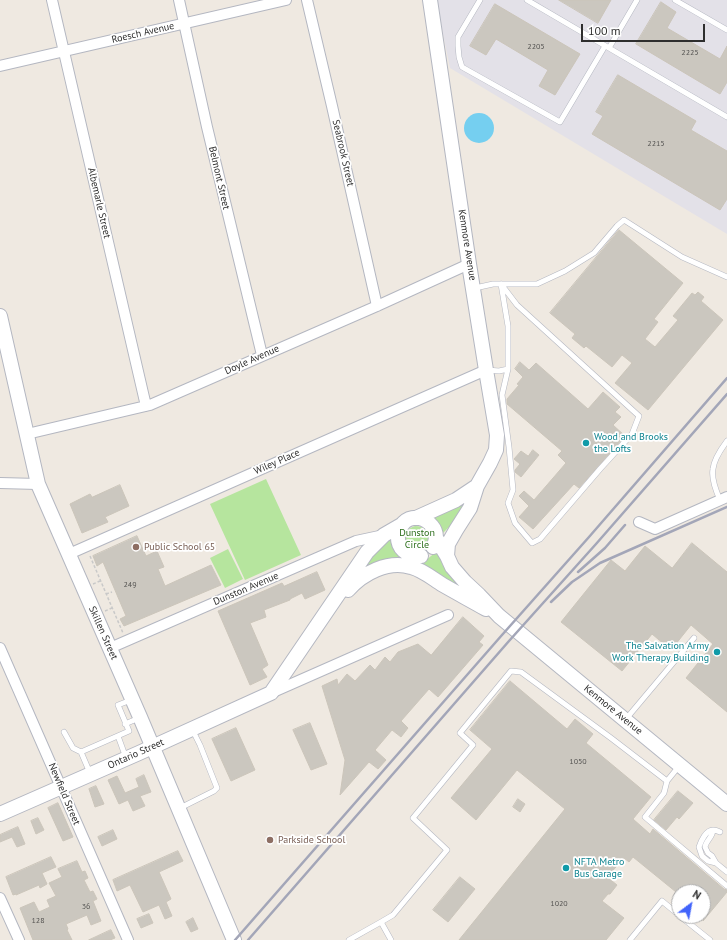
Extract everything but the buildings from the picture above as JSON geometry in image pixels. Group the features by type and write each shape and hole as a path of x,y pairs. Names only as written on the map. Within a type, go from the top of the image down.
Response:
{"street":[{"name":"Albemarle Street","path":"52,0 146,406"},
{"name":"Belmont Street","path":"179,0 207,127 262,355"},
{"name":"Roesch Avenue","path":"0,66 286,0"},
{"name":"Seabrook Street","path":"307,0 377,306"},
{"name":"Kenmore Avenue","path":"430,0 497,434 496,450 477,486 470,508 412,567 422,571 499,616"},
{"name":"Doyle Avenue","path":"27,434 150,405 470,264"},
{"name":"Skillen Street","path":"0,316 38,484 140,717 234,940"},
{"name":"Wiley Place","path":"69,554 486,370"},
{"path":"0,483 38,484"},
{"name":"Kenmore Avenue","path":"416,518 456,500 477,486"},
{"path":"639,522 655,529 723,498"},
{"path":"271,693 367,552 384,535 411,519 422,519 432,526 435,532 429,550"},
{"path":"403,524 398,535 399,546 429,550"},
{"name":"Dunston Avenue","path":"110,648 356,541 384,535"},
{"name":"Kenmore Avenue","path":"429,550 452,567 499,616 727,804"},
{"path":"325,613 354,583 367,574 429,550"},
{"name":"Ontario Street","path":"0,814 127,759 271,693 448,615"},
{"name":"Newfield Street","path":"0,648 128,940"},
{"path":"0,898 19,940"}],"lane":[{"path":"480,0 458,38 459,57 462,67 560,122 637,0"},
{"path":"527,0 727,117"},
{"path":"675,0 727,30"},
{"path":"474,288 493,284 537,284 565,271 594,253 624,220 682,257 727,277"},
{"path":"501,284 517,305 639,416 632,434 540,539 532,543 516,523 508,503 513,490 502,395 508,369 508,326 501,284"},
{"path":"486,370 508,369"},
{"path":"723,498 714,486 713,469 718,454 727,440"},
{"path":"625,720 694,638"},
{"path":"349,940 394,915 447,850 412,818 473,745 460,733 511,671 521,672 667,781"},
{"path":"81,752 128,731 118,705 132,699"},
{"path":"125,724 140,717"},
{"path":"179,808 214,791 217,788 200,745 192,730"},
{"path":"64,732 73,748 81,752 90,774"},
{"path":"118,736 127,759"},
{"path":"680,765 667,781 664,793 644,817 727,886"},
{"path":"720,832 713,830 709,831 699,847 702,856 708,861 716,863 727,872"},
{"path":"630,940 662,901 671,908"},
{"path":"381,922 391,940"},
{"path":"691,924 710,940"}],"path":[{"path":"89,553 124,636"},
{"path":"90,586 100,581"},
{"path":"106,594 112,592"},
{"path":"102,613 112,608"}],"shaded area":[{"path":"436,0 727,0 727,234 450,68"}],"green space":[{"path":"266,479 301,555 245,580 210,504"},
{"name":"Dunston Circle","path":"462,502 465,504 453,523 443,533 434,523 432,515"},
{"name":"Dunston Circle","path":"415,526 421,527 425,530 430,538 427,547 417,552 404,542 406,532"},
{"name":"Dunston Circle","path":"388,540 391,541 392,545 400,556 398,559 356,575 371,556"},
{"path":"228,549 243,579 225,588 210,558"},
{"name":"Dunston Circle","path":"437,551 441,554 442,564 449,575 473,596 423,564"}],"water":[{"path":"479,113 490,117 494,128 490,139 479,143 468,139 464,128 468,117"}],"railway":[{"path":"235,940 727,378"},
{"path":"248,940 727,394"},
{"path":"551,602 572,582 600,563 727,507"},
{"path":"578,572 605,548 625,525"}],"place":[{"name":"Wood and Brooks the Lofts","path":"586,443"},
{"name":"Public School 65","path":"136,547"},
{"name":"The Salvation Army Work Therapy Building","path":"717,652"},
{"name":"Parkside School","path":"270,840"},
{"name":"NFTA Metro Bus Garage","path":"566,868"}]}
